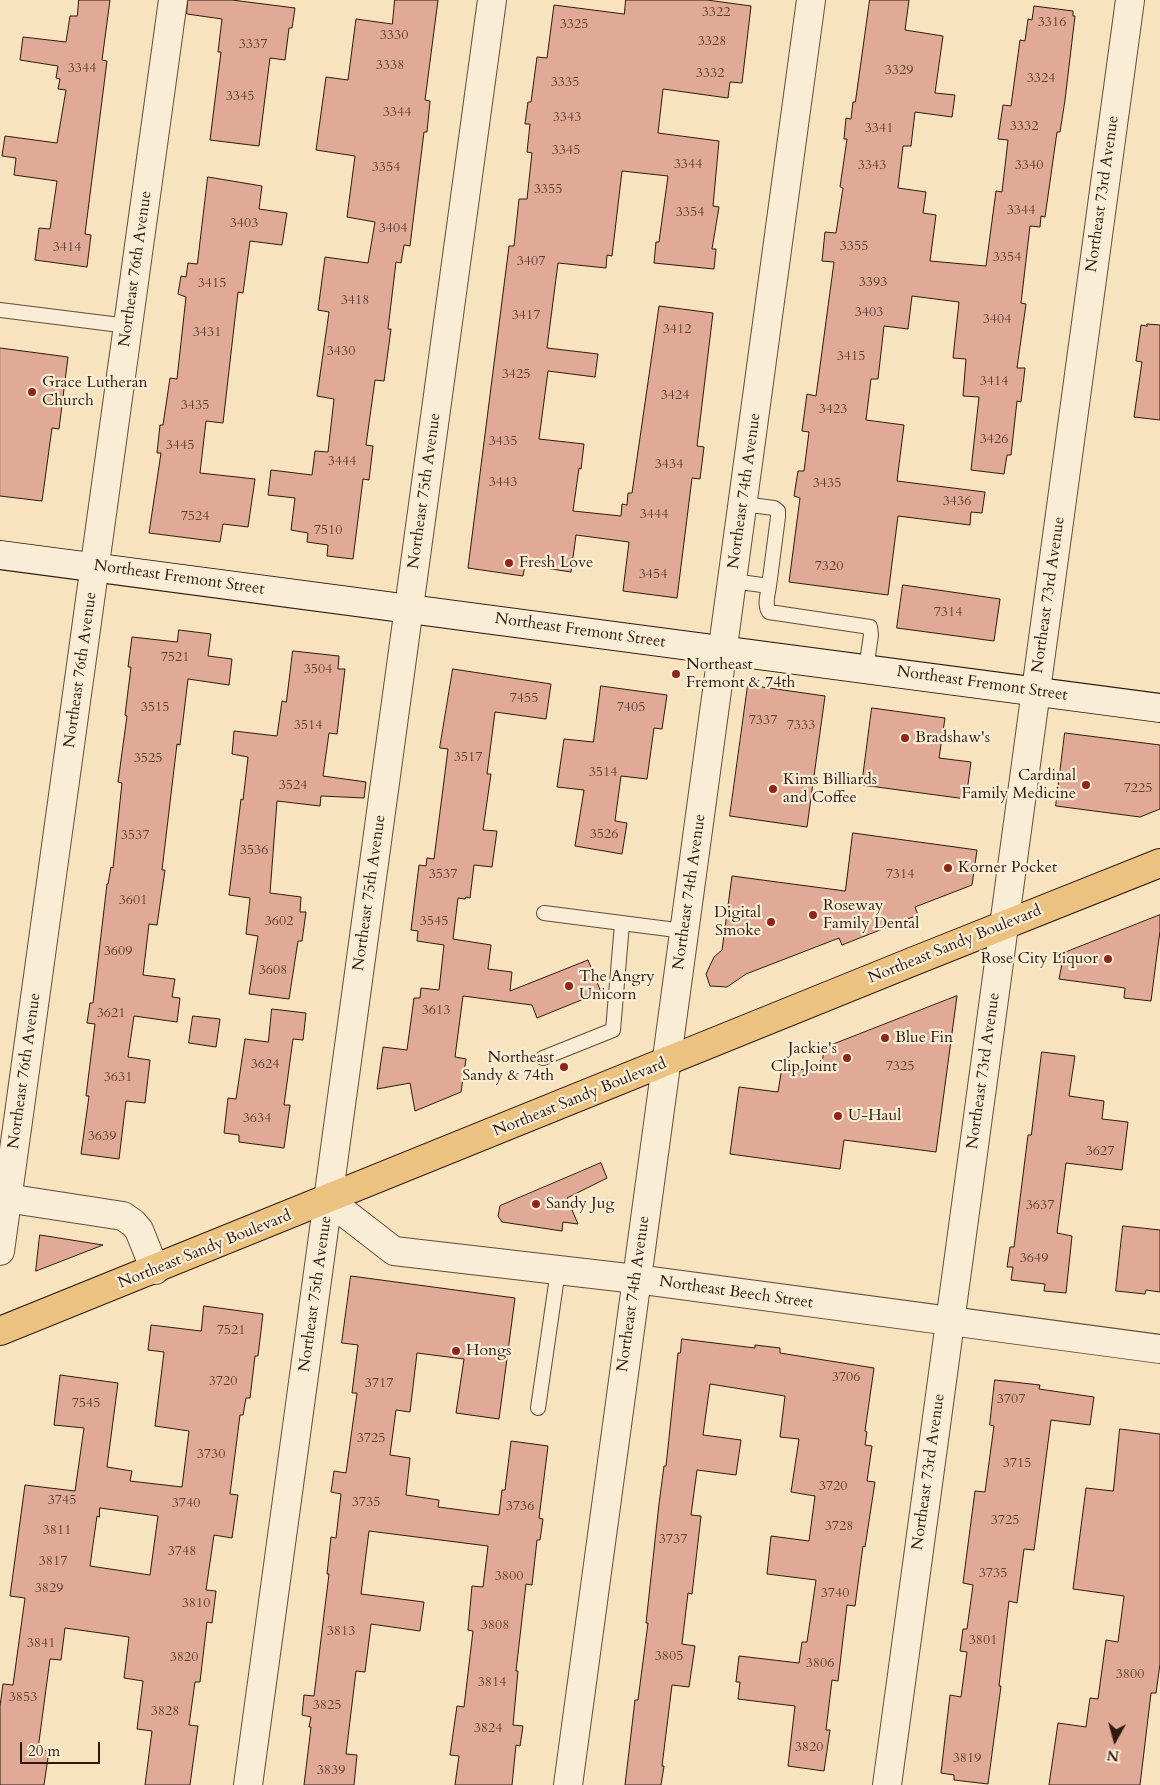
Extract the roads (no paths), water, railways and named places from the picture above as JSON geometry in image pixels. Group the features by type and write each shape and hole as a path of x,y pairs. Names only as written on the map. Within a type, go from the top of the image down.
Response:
{"main road":[{"name":"Northeast Sandy Boulevard","path":"0,1332 1160,863"}],"street":[{"name":"Northeast 76th Avenue","path":"0,1251 4,1197 95,567 173,0"},
{"name":"Northeast 75th Avenue","path":"248,1785 492,0"},
{"name":"Northeast 74th Avenue","path":"568,1785 812,0"},
{"name":"Northeast 73rd Avenue","path":"886,1785 1130,0"},
{"name":"Northeast Fremont Street","path":"0,555 1160,708"},
{"path":"4,1197 123,1216 134,1223 139,1230 155,1270"},
{"name":"Northeast Beech Street","path":"328,1200 394,1251 636,1279 1160,1349"}],"lane":[{"path":"0,310 128,326"},
{"path":"743,504 774,508 778,511 766,603 769,612 870,627 871,635 866,669"},
{"path":"732,581 769,586"},
{"path":"544,913 684,931"},
{"path":"543,1058 613,1030 622,924"},
{"path":"538,1408 558,1270"}],"place":[{"name":"Grace Lutheran Church","path":"32,392"},
{"name":"Fresh Love","path":"509,563"},
{"name":"Northeast Fremont & 74th","path":"676,674"},
{"name":"Bradshaw's","path":"905,738"},
{"name":"Cardinal Family Medicine","path":"1086,785"},
{"name":"Kims Billiards and Coffee","path":"773,789"},
{"name":"Korner Pocket","path":"948,868"},
{"name":"Roseway Family Dental","path":"813,915"},
{"name":"Digital Smoke","path":"771,922"},
{"name":"Rose City Liquor","path":"1108,959"},
{"name":"The Angry Unicorn","path":"569,986"},
{"name":"Blue Fin","path":"885,1038"},
{"name":"Jackie's Clip Joint","path":"847,1058"},
{"name":"Northeast Sandy & 74th","path":"564,1067"},
{"name":"U-Haul","path":"838,1116"},
{"name":"Sandy Jug","path":"536,1204"},
{"name":"Hongs","path":"456,1351"}]}
